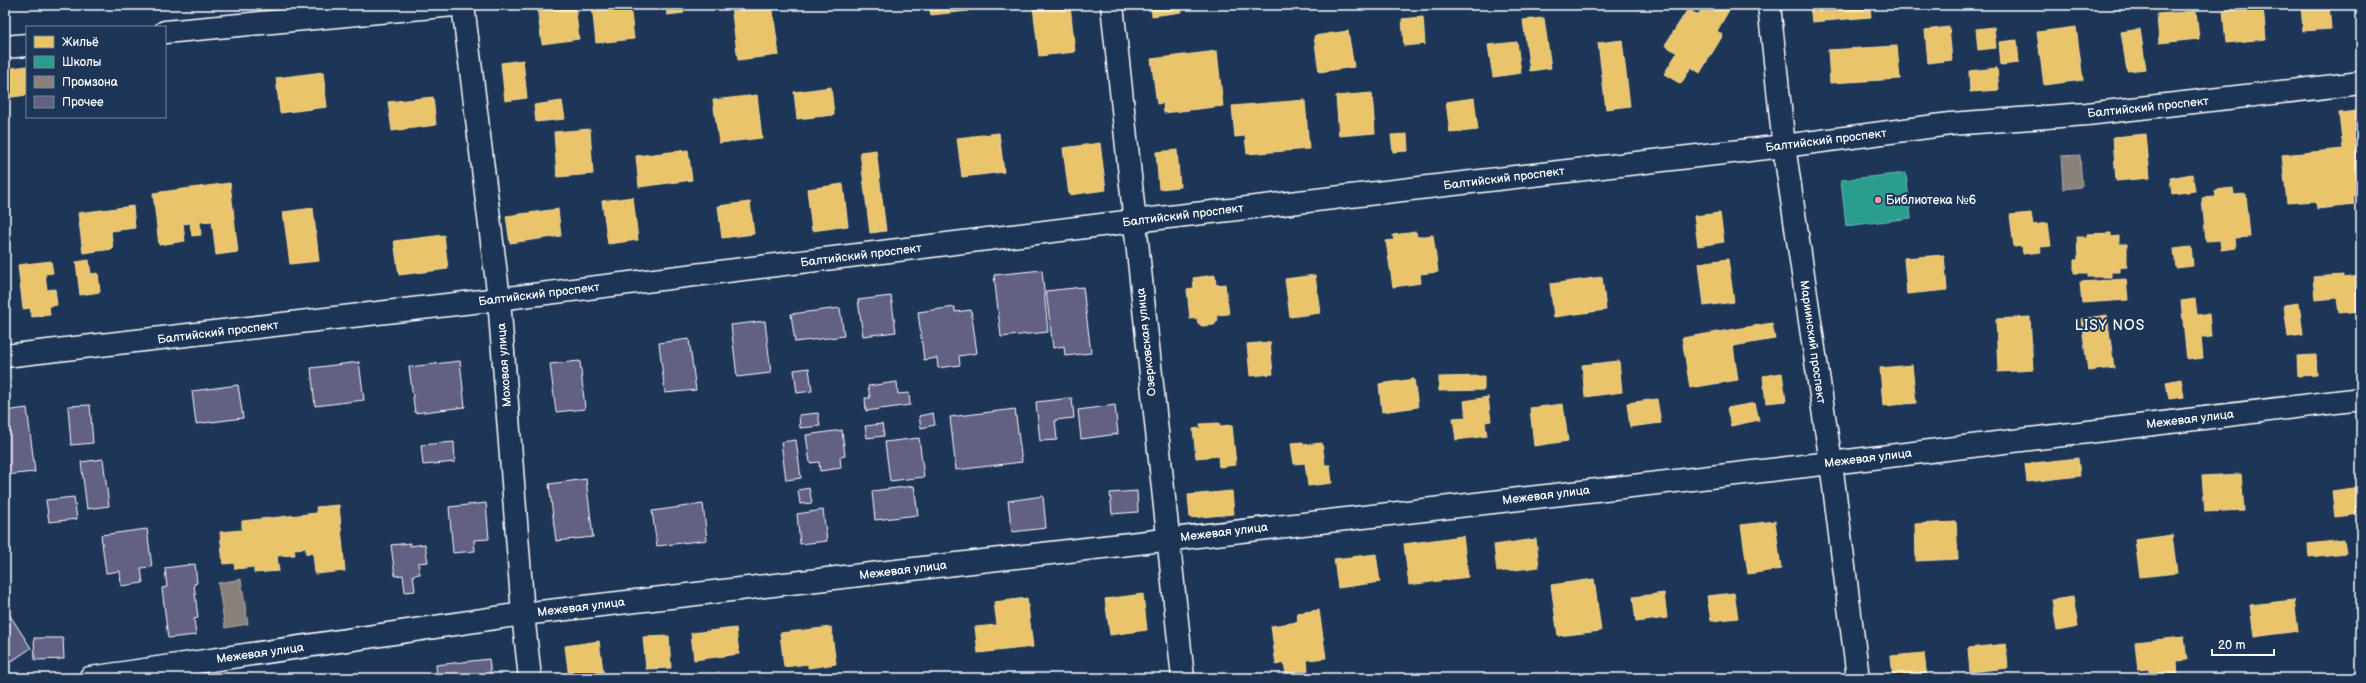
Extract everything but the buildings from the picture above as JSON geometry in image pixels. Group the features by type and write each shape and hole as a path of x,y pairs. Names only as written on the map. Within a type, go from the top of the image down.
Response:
{"street":[{"path":"166,32 454,5"},
{"name":"Моховая улица","path":"463,5 499,300 523,614 530,678"},
{"name":"Озерковская улица","path":"1112,5 1166,539 1182,678"},
{"name":"Мариинский проспект","path":"1769,5 1784,146 1831,463 1858,678"},
{"path":"5,47 26,45"},
{"name":"Балтийский проспект","path":"5,356 499,300 1134,221 1784,146 1950,124 2087,114 2361,83"},
{"name":"Межевая улица","path":"90,678 523,614 1831,463 2361,399"}],"place":[{"name":"Библиотека №6","path":"1878,200"}],"district":[{"name":"LISY NOS","path":"2110,325"}]}
